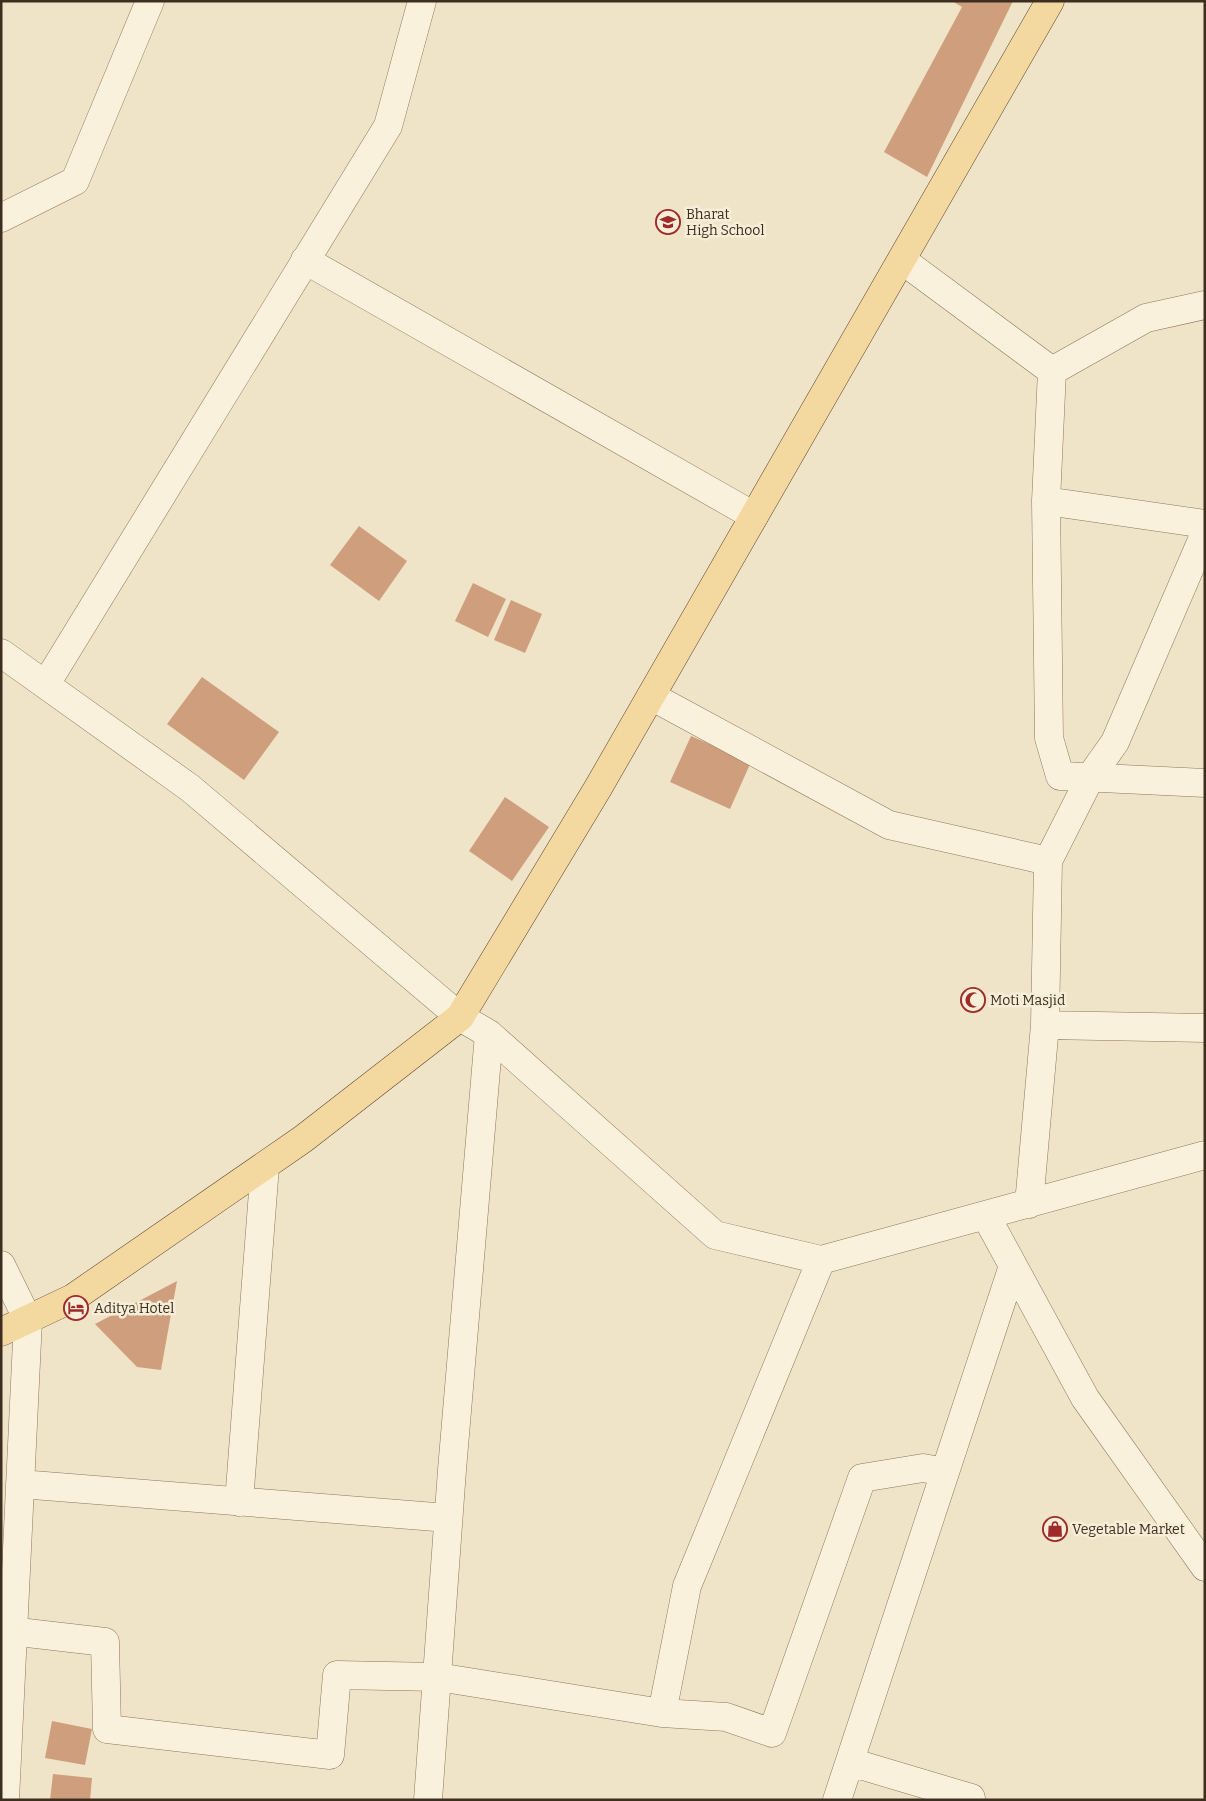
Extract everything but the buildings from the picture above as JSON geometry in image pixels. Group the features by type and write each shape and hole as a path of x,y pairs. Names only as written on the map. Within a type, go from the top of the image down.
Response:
{"main road":[{"path":"1,1332 74,1298 303,1140 460,1018 598,788 1050,1"}],"street":[{"path":"1,218 75,181 150,1"},
{"path":"46,684 388,126 422,1"},
{"path":"305,260 754,516"},
{"path":"902,260 1052,371"},
{"path":"1052,371 1146,318 1205,305"},
{"path":"1052,371 1046,501 1049,738 1060,776 1092,776 1205,783"},
{"path":"1046,501 1205,524"},
{"path":"1028,1204 1045,1025 1048,861 1092,776 1115,742 1205,533"},
{"path":"1,653 190,788 460,1018 489,1034 715,1235 820,1260 1205,1155"},
{"path":"651,696 889,825 1048,861"},
{"path":"1045,1025 1205,1028"},
{"path":"428,1800 448,1518 489,1034"},
{"path":"239,1502 265,1166"},
{"path":"986,1216 1085,1398 1205,1567"},
{"path":"662,1713 687,1586 820,1260"},
{"path":"1,1265 28,1320 20,1484 7,1631 5,1800"},
{"path":"837,1800 1013,1266"},
{"path":"7,1631 105,1642 107,1729 330,1755 337,1675 438,1677 662,1713 726,1716 772,1733 862,1478 923,1468 945,1472"},
{"path":"20,1484 448,1518"},
{"path":"850,1762 970,1798"}],"place":[{"name":"Bharat High School","path":"668,222"},
{"name":"Moti Masjid","path":"973,1000"},
{"name":"Aditya Hotel","path":"76,1308"},
{"name":"Vegetable Market","path":"1055,1529"}]}
